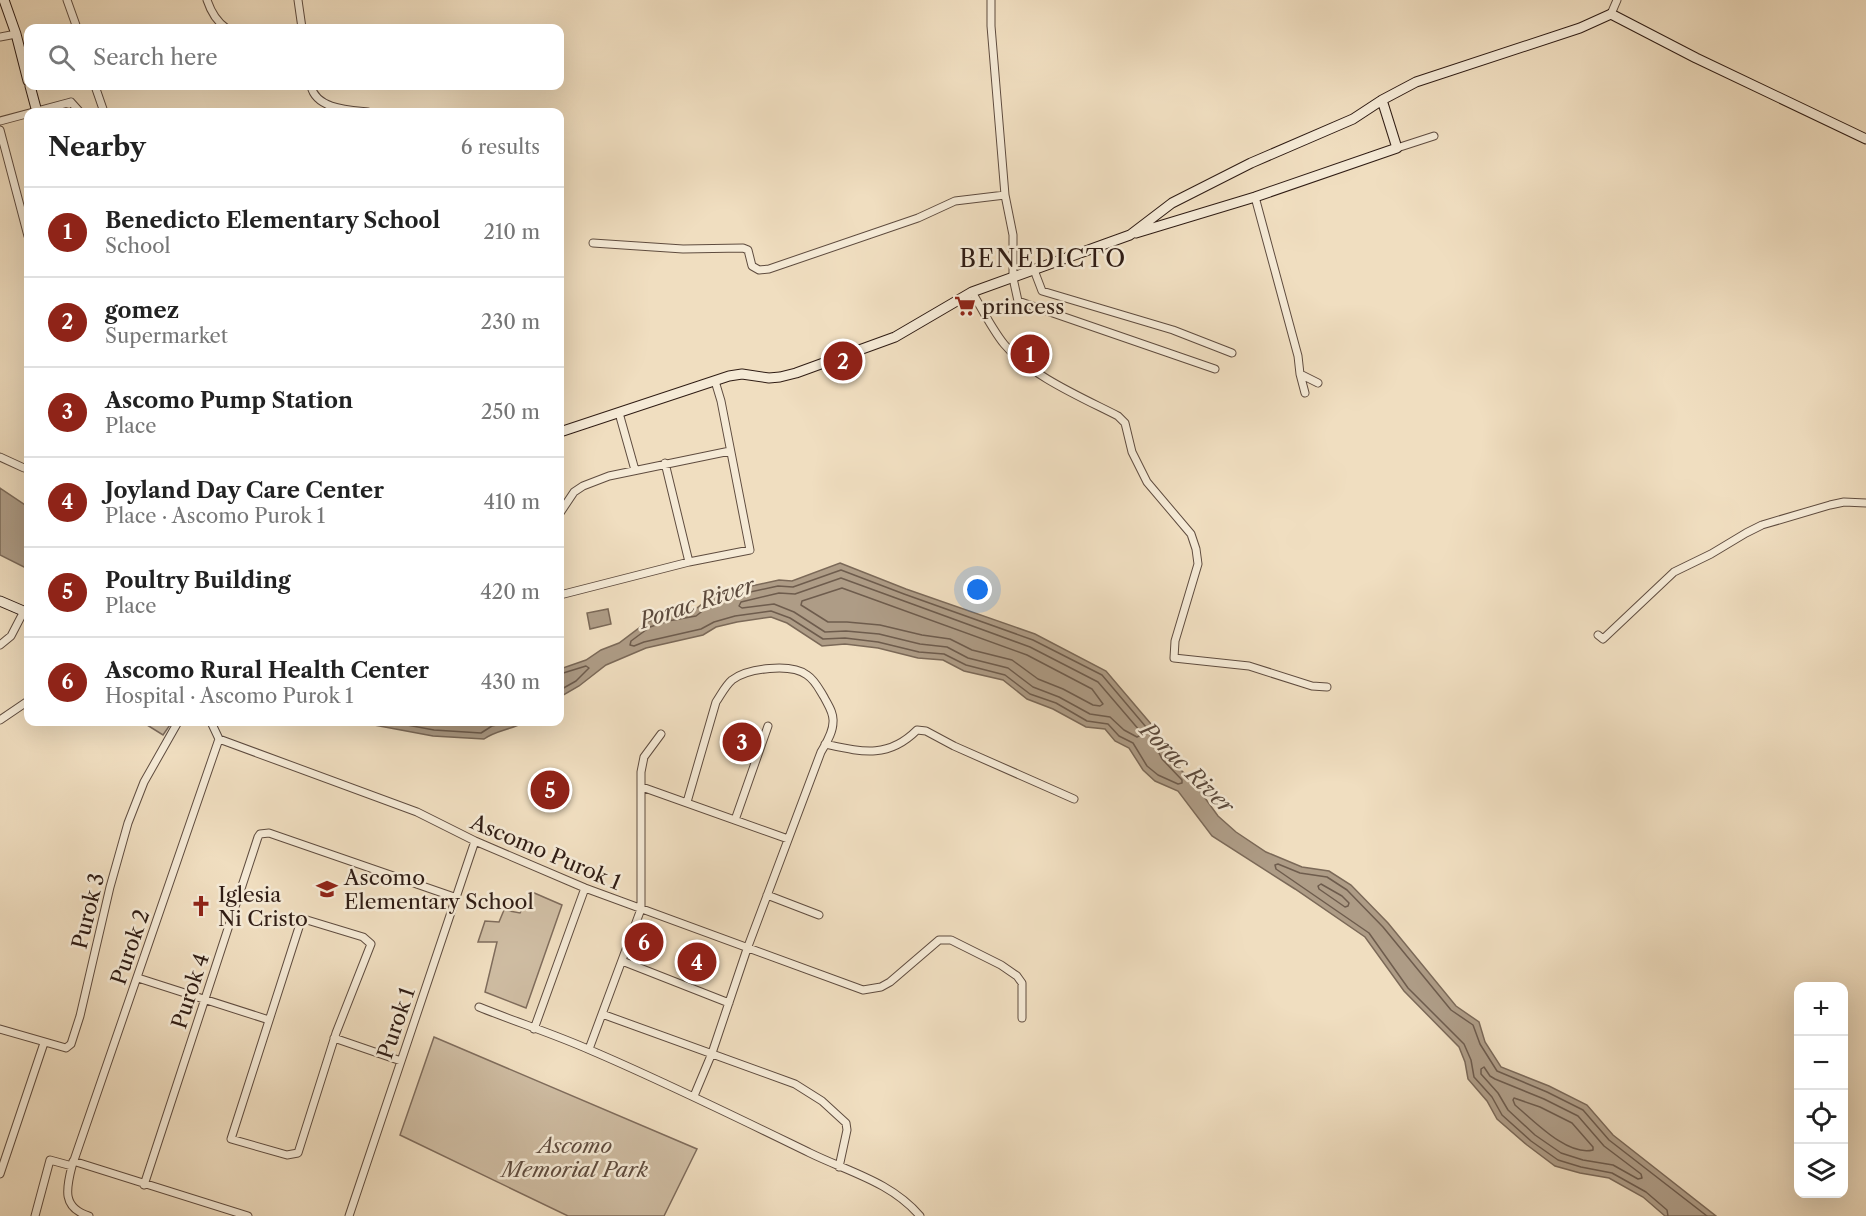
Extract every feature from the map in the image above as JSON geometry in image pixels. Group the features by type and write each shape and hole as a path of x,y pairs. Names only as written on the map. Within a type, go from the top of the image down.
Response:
{"street":[{"path":"4,0 24,65"},
{"path":"68,0 76,24"},
{"path":"207,0 212,14 221,24"},
{"path":"298,0 301,24"},
{"path":"991,0 991,26 1005,195 1013,235 1013,278 1018,301 1215,369"},
{"path":"1130,235 1172,202 1251,163 1353,119 1416,82 1580,28 1611,14 1617,0"},
{"path":"1611,14 1696,58 1866,139"},
{"path":"0,37 16,34"},
{"path":"31,90 35,108"},
{"path":"97,90 103,108"},
{"path":"312,90 313,94 322,101 337,108"},
{"path":"1382,100 1396,148"},
{"path":"48,108 71,102"},
{"path":"71,102 72,108"},
{"path":"71,102 76,108"},
{"path":"0,121 24,114"},
{"path":"0,130 24,221"},
{"path":"564,431 742,374 769,378 796,373 895,337 972,292 1130,235 1255,197 1434,136"},
{"path":"593,243 683,249 743,248 748,250 752,266 759,270 769,269 918,218 955,201 1005,195"},
{"path":"1255,197 1298,356 1305,393"},
{"path":"1034,270 1042,291 1173,330 1232,353"},
{"path":"972,292 1004,345 1056,384 1118,416 1125,423 1132,452 1147,482 1191,534 1198,564 1175,641 1174,658 1249,666 1312,686 1327,687"},
{"path":"1300,374 1318,383"},
{"path":"564,594 689,562 750,550 721,400 715,381"},
{"path":"619,412 635,470"},
{"path":"564,506 583,486 609,476 730,450"},
{"path":"0,457 24,466"},
{"path":"665,463 689,562"},
{"path":"1598,635 1603,639 1674,572 1712,554 1746,532 1830,505 1844,502 1866,503"},
{"path":"0,601 24,611"},
{"path":"0,645 11,636 24,615"},
{"path":"687,802 716,702 733,680 747,673 768,668 806,673 813,680 833,714 834,723 788,839 747,949 712,1053 694,1096"},
{"path":"0,720 24,704"},
{"name":"Purok 3","path":"0,1029 66,1048 71,1044 128,823 144,782 176,726"},
{"path":"214,726 219,739"},
{"path":"735,819 768,726"},
{"path":"825,744 880,752 894,747 916,730 926,731 954,746 1074,799"},
{"path":"589,1049 641,909 641,772 644,757 662,734"},
{"name":"Ascomo Purok 1","path":"219,739 417,812 475,841 585,888 863,990 881,987 890,982 939,940 951,940 1001,965 1017,976 1023,983 1022,1018"},
{"name":"Purok 2","path":"89,1216 78,1213 71,1207 68,1197 68,1181 219,739"},
{"path":"642,787 788,839"},
{"name":"Purok 4","path":"144,1185 258,837 263,833 269,833 457,898"},
{"name":"Purok 1","path":"349,1216 475,841"},
{"path":"534,1029 585,888"},
{"path":"767,895 819,915"},
{"path":"307,921 363,937 371,944 334,1038 298,1153 287,1155 231,1139 300,924 307,921"},
{"path":"622,961 729,1003"},
{"path":"138,978 269,1020"},
{"path":"479,1007 589,1049 694,1096 893,1191 909,1203 920,1216"},
{"path":"602,1014 795,1084 822,1101 846,1123 847,1130 839,1167"},
{"path":"334,1038 401,1061"},
{"path":"0,1174 44,1043"},
{"path":"35,1216 50,1160 73,1163 248,1216"}],"green space":[{"path":"149,726 169,726 163,735"},
{"path":"532,892 562,905 526,1008 485,992 497,942 478,942 485,921 499,922 504,910 520,913"},
{"name":"Ascomo Memorial Park","path":"434,1037 697,1149 664,1216 568,1216 400,1135"}],"water":[{"path":"0,488 24,504 24,567 0,555"},
{"path":"840,563 906,589 1035,634 1106,671 1151,724 1167,755 1197,787 1218,816 1236,832 1266,852 1302,867 1329,871 1351,885 1388,923 1456,1006 1479,1022 1485,1042 1501,1067 1549,1086 1587,1105 1613,1135 1716,1216 1665,1216 1643,1197 1609,1178 1555,1166 1527,1145 1497,1119 1487,1101 1468,1079 1459,1047 1404,991 1365,937 1212,836 1178,791 1155,781 1143,770 1129,748 1115,741 1105,729 1086,727 1053,709 1027,699 1003,680 964,671 943,660 918,658 878,648 845,644 822,646 787,623 771,617 716,627 703,635 646,648 606,665 564,695 564,668 586,660 601,650 619,643 647,622 667,615 693,611 715,594 779,580 792,581"},
{"path":"608,609 611,624 590,629 587,613"},
{"path":"379,726 516,726 484,739 433,736"}],"place":[{"name":"princess","path":"965,306"},
{"name":"Benedicto Elementary School","path":"1030,354"},
{"name":"gomez","path":"843,361"},
{"name":"Ascomo Pump Station","path":"742,742"},
{"name":"Poultry Building","path":"550,790"},
{"name":"Ascomo Elementary School","path":"327,889"},
{"name":"Iglesia Ni Cristo","path":"201,906"},
{"name":"Ascomo Rural Health Center","path":"644,942"},
{"name":"Joyland Day Care Center","path":"697,962"}],"district":[{"name":"BENEDICTO","path":"1043,258"}],"water label":[{"name":"Porac River","path":"697,603"},
{"name":"Porac River","path":"1187,768"}]}
